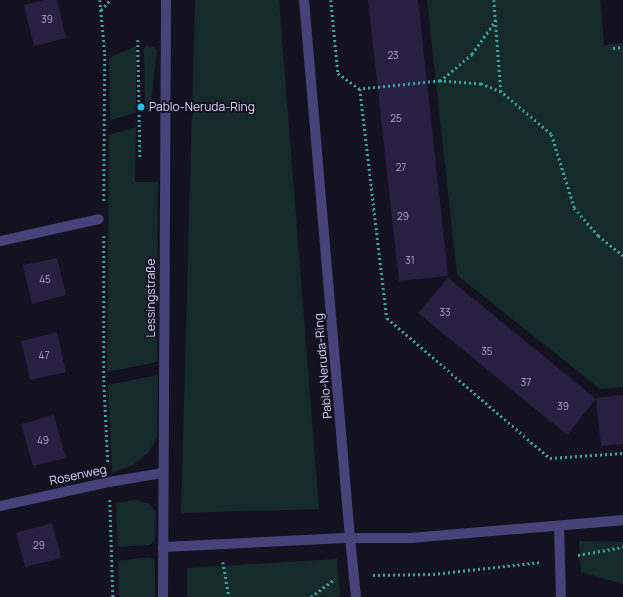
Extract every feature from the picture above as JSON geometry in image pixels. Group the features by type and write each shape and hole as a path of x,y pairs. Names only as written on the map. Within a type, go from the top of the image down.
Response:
{"street":[{"name":"Lessingstraße","path":"163,597 166,0"},
{"name":"Pablo-Neruda-Ring","path":"304,0 356,597"},
{"path":"0,241 99,219"},
{"name":"Rosenweg","path":"0,506 109,482 163,473"},
{"path":"163,547 350,538 410,538 559,527 623,520"},
{"path":"559,527 562,558 561,597"}],"path":[{"path":"100,0 105,54 104,204"},
{"path":"101,10 110,0"},
{"path":"331,0 338,73 360,89 440,81 481,84 500,92 552,134 574,208 598,236 623,256"},
{"path":"494,0 500,92"},
{"path":"440,81 472,54 496,19"},
{"path":"138,40 140,158"},
{"path":"613,48 623,47"},
{"path":"360,89 387,318 550,458 623,453"},
{"path":"104,234 104,380 113,597"},
{"path":"221,544 223,571 229,597"},
{"path":"311,597 338,577 354,575 433,574 521,567 623,547"}],"green space":[{"path":"195,0 279,0 319,509 181,513"},
{"path":"427,0 600,0 604,45 623,43 623,387 600,389 457,275"},
{"path":"136,46 136,113 110,120 109,58"},
{"path":"146,46 154,47 157,51 150,109 145,109 144,48"},
{"path":"136,127 135,182 158,182 157,362 107,372 109,135"},
{"path":"158,375 157,438 148,453 133,465 112,473 108,385"},
{"path":"135,500 150,504 156,512 155,540 150,545 118,547 116,503"},
{"path":"579,541 623,542 623,584 581,572"},
{"path":"148,557 155,560 155,597 119,597 118,561"},
{"path":"337,559 340,597 187,597 187,568"}],"building":[{"path":"44,0 57,0 66,38 34,46 24,5"},
{"path":"368,0 418,0 448,276 399,281"},
{"path":"57,258 66,295 32,304 23,265"},
{"path":"448,278 596,399 567,435 418,313"},
{"path":"57,332 66,372 30,380 21,341"},
{"path":"623,395 623,444 601,446 596,398"},
{"path":"54,415 66,458 33,466 21,424"},
{"path":"52,523 61,558 25,567 16,533"}],"place":[{"name":"Pablo-Neruda-Ring","path":"141,107"}]}
